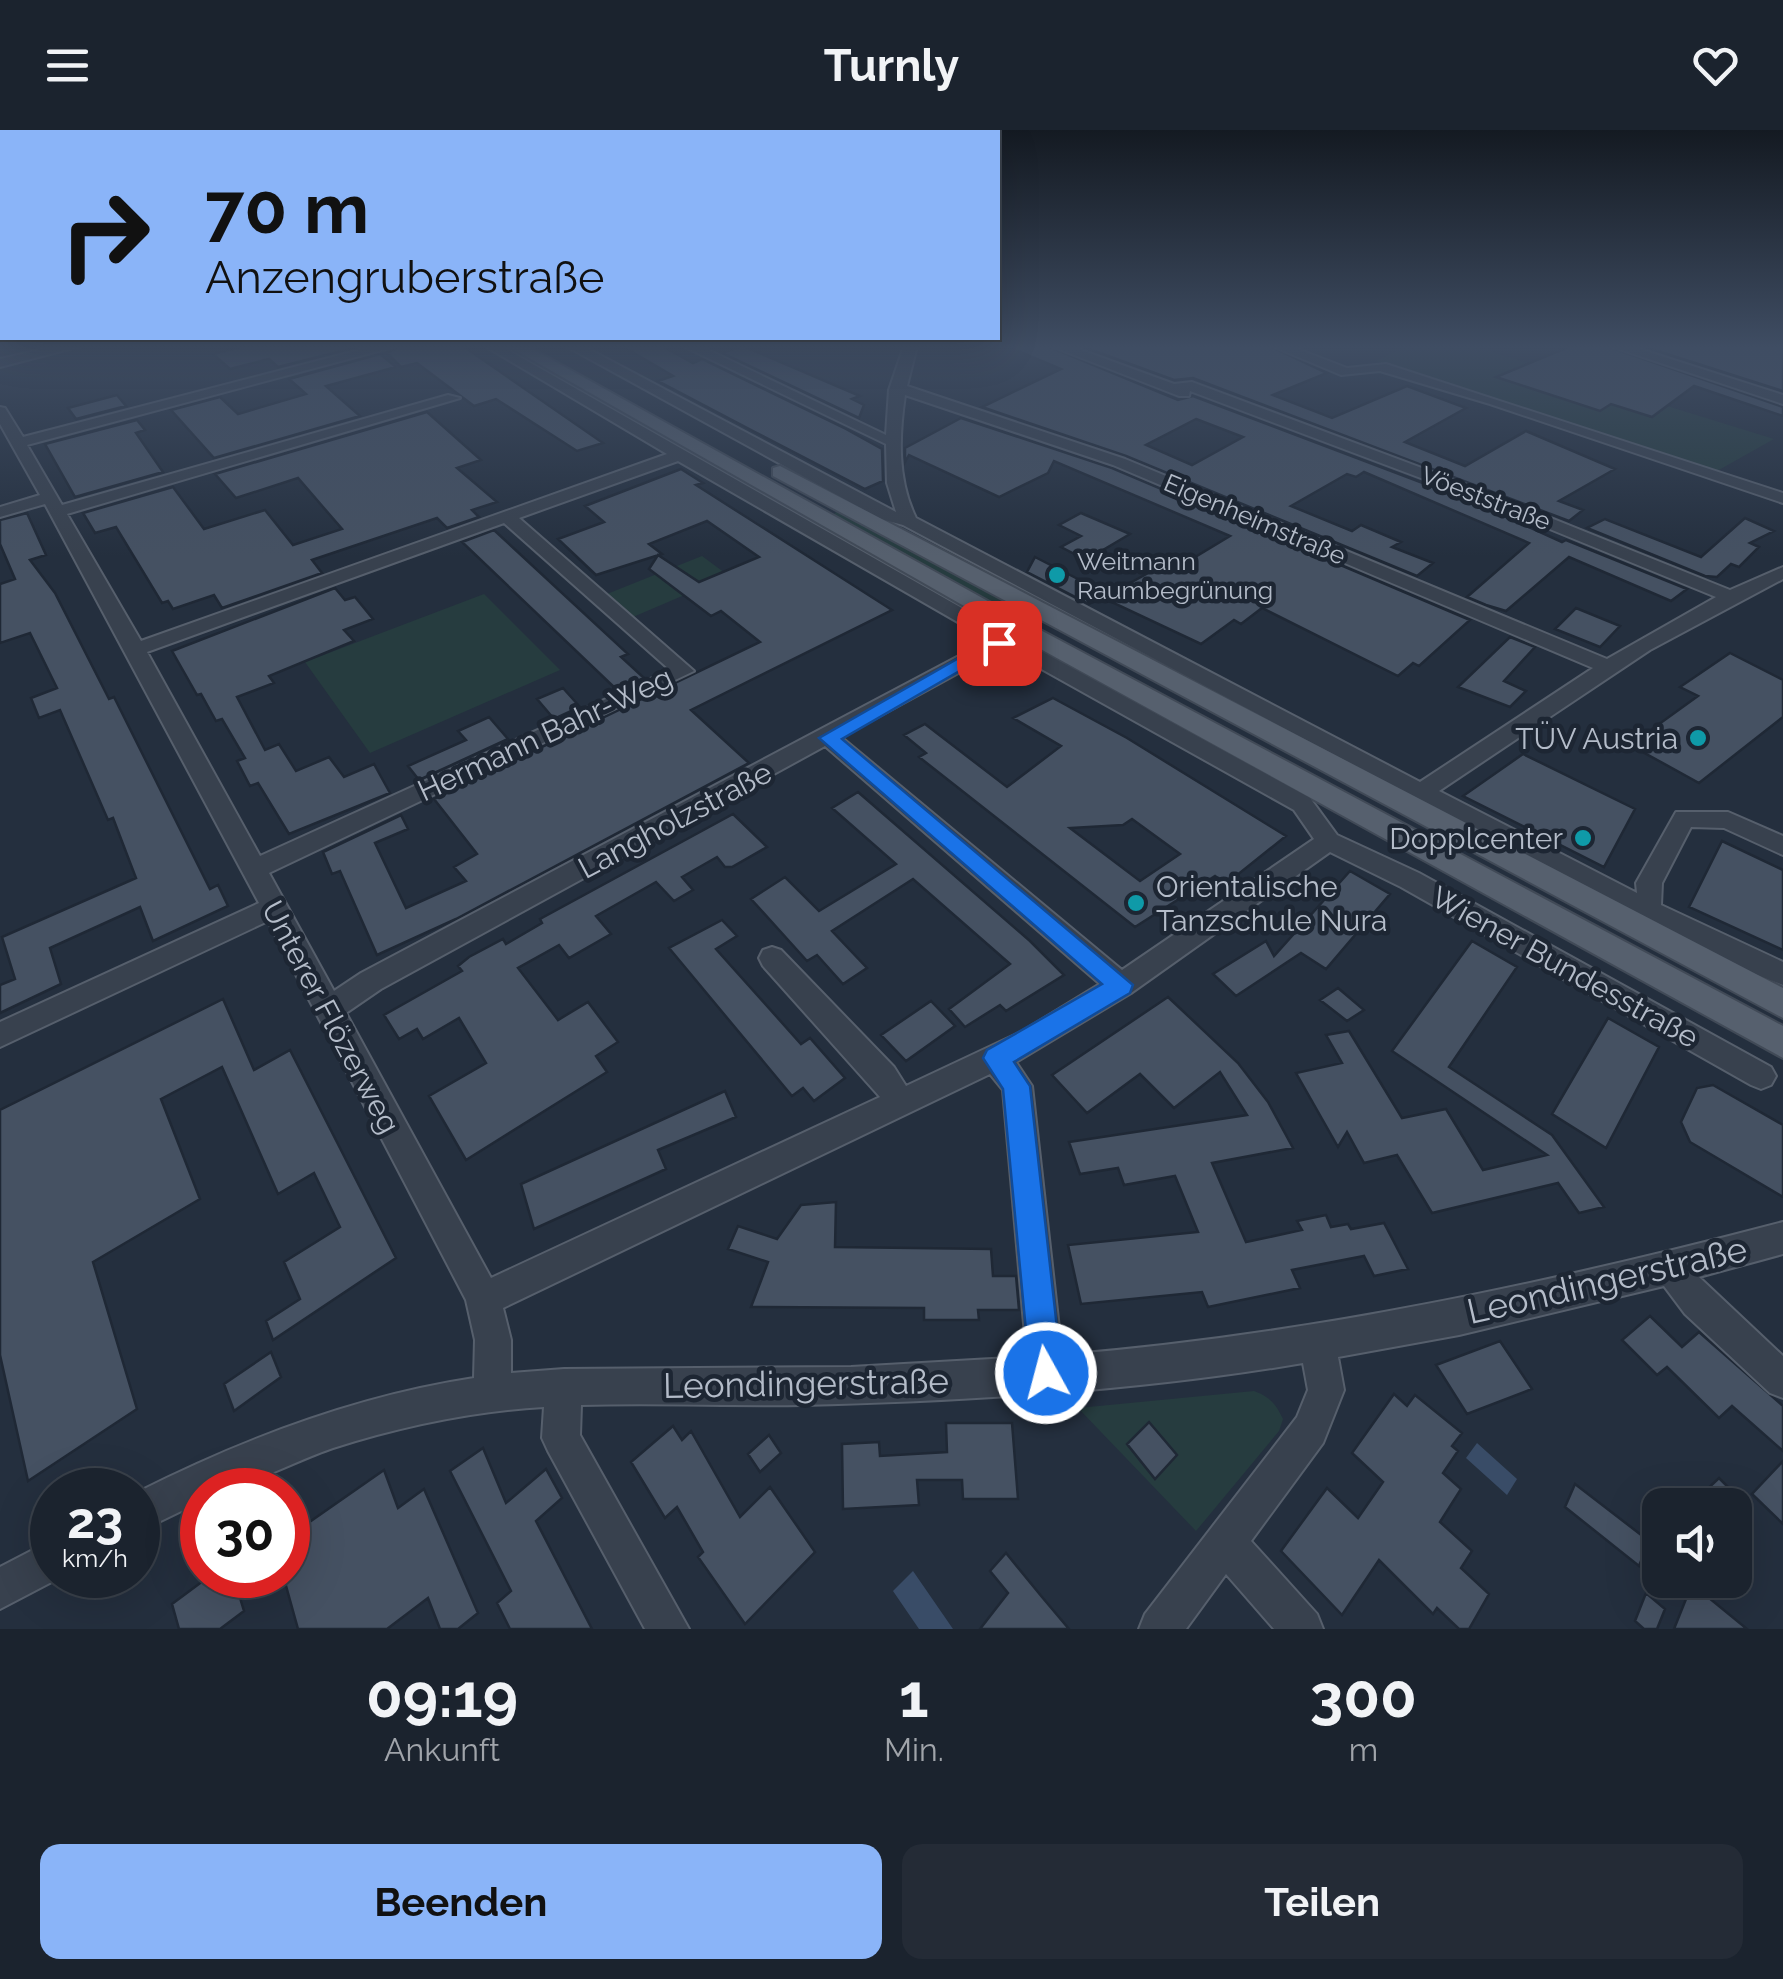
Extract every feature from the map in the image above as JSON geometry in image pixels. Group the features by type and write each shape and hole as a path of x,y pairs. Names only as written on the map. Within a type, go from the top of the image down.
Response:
{"main road":[{"path":"626,416 680,456"},
{"name":"Wiener Bundesstraße","path":"635,416 1014,634 1783,1043"},
{"path":"679,416 1783,1004"},
{"path":"910,521 922,539 1046,606 1103,645"}],"street":[{"name":"Unterer Flözerweg","path":"3,416 136,649 484,1299 495,1345 490,1394"},
{"path":"18,443 122,416"},
{"path":"0,512 53,505 385,416"},
{"name":"Wiener Bundesstraße","path":"612,416 870,566 1014,634 1302,804 1328,842 1410,880 1761,1076"},
{"path":"702,416 858,500 910,521 1736,956 1783,974"},
{"path":"832,416 881,440 896,440"},
{"path":"896,416 895,484 910,521"},
{"name":"Eigenheimstraße","path":"982,416 1118,462 1608,667"},
{"name":"Vöeststraße","path":"1269,416 1729,596"},
{"path":"1541,416 1783,498"},
{"path":"136,649 680,456"},
{"path":"858,500 886,499 895,484"},
{"name":"Hermann Bahr-Weg","path":"252,870 684,671 506,517"},
{"path":"1421,792 1608,667 1729,596 1783,572"},
{"name":"Langholzstraße","path":"327,1010 371,981 829,738 1014,634"},
{"path":"829,738 1121,985"},
{"path":"1646,909 1651,900 1648,883 1684,818 1728,820 1783,846"},
{"path":"484,1299 996,1058 1121,985 1328,842"},
{"path":"0,1035 272,908"},
{"path":"772,958 884,1076 900,1104"},
{"path":"996,1058 1016,1086 1046,1373"},
{"name":"Leondingerstraße","path":"160,1502 242,1462 300,1440 402,1410 490,1394 564,1387 893,1384 1213,1358 1317,1343 1783,1238"},
{"path":"1670,1266 1697,1302 1783,1380"},
{"path":"1160,1629 1310,1430 1326,1384 1317,1343"},
{"path":"564,1387 561,1438 663,1627"},
{"path":"1226,1544 1302,1629"},
{"path":"0,1589 30,1572"}],"green space":[{"path":"1546,416 1699,416 1774,439 1717,471"},
{"path":"838,511 1010,606 998,607 830,516"},
{"path":"702,556 729,576 633,617 607,594"},
{"path":"484,594 560,670 370,753 305,662"},
{"path":"1254,1391 1278,1409 1283,1419 1279,1431 1196,1531 1078,1408"}],"water":[{"path":"1477,1443 1517,1479 1507,1495 1466,1458"},
{"path":"913,1571 953,1629 919,1629 893,1591"}],"building":[{"path":"176,416 360,416 214,458"},
{"path":"413,416 431,416 481,460 457,468 497,502 472,510 479,517 447,528 437,518 312,560 322,573 222,608 214,595 173,609 168,601 162,603 116,527 95,533 83,513 173,487 204,529 265,510 293,545 342,529 298,478 236,498 215,474"},
{"path":"522,416 564,416 603,443 577,451"},
{"path":"725,416 819,416 846,429 882,449 883,481 865,489"},
{"path":"1008,416 1246,416 1687,589 1671,601 1569,557 1506,611 1467,597 1529,543 1364,472 1356,477 1347,474 1291,506 1352,531 1361,525 1401,542 1392,547 1433,563 1417,576 1126,456","holes":["1196,419 1243,437 1192,465 1146,445"]},
{"path":"1293,416 1452,416 1405,442 1465,466 1526,431 1615,469 1559,501 1583,510 1569,521"},
{"path":"961,418 1112,468 1470,620 1419,666 1413,663 1398,676 1262,608 1241,624 1234,620 1201,644 1103,598 1179,556 1190,560 1230,536 1054,461 1048,473 999,497 909,455 905,462 905,448"},
{"path":"137,420 145,430 136,433 163,472 75,497 45,444"},
{"path":"681,469 703,483 696,485 892,610 691,710 749,763 456,919 377,955 340,871 332,874 323,852 401,815 408,829 375,843 406,908 466,881 454,867 477,854 434,799 760,642 721,611 711,616 649,569 658,555 596,575 558,539 604,522 585,506","holes":["707,521 759,557 699,582 658,555 662,554 649,544"]},
{"path":"27,513 46,555 30,560 55,593 109,699 114,697 210,889 218,885 228,906 153,941 140,907 50,948 61,984 0,1013 0,985 15,979 2,937 136,878 113,818 108,820 60,710 39,718 31,698 57,688 30,633 0,643 0,584 15,579 0,544 0,520"},
{"path":"1081,513 1130,534 1086,560 1061,547 1081,536 1059,525"},
{"path":"1745,518 1774,531 1750,543 1759,547 1739,567 1731,564 1717,577 1705,576 1587,528 1605,519 1701,557"},
{"path":"494,530 628,654 621,657 644,678 617,690 462,542"},
{"path":"1035,557 1107,594 1089,604 1027,572"},
{"path":"335,588 345,600 355,597 373,619 344,630 354,641 269,676 274,683 237,697 265,750 279,744 296,771 329,757 344,777 374,764 390,793 289,834 258,783 250,786 237,761 245,758 222,719 216,721 201,694 197,695 172,651"},
{"path":"1576,608 1620,626 1600,647 1555,629"},
{"path":"1510,637 1535,647 1504,681 1526,691 1510,707 1458,687"},
{"path":"1730,653 1783,680 1783,717 1699,783 1630,745 1698,696 1680,687"},
{"path":"563,688 580,707 554,719 537,699"},
{"path":"1053,698 1127,738 1286,836 1226,884 1215,876 1135,927 919,757 926,753 904,735 925,724 1007,787 1061,746 1013,718","holes":["1132,819 1180,854 1140,881 1070,828 1123,825"]},
{"path":"489,717 508,739 419,780 408,766 466,740 458,731"},
{"name":"Dopplcenter","path":"1523,754 1635,809 1604,867 1463,796"},
{"path":"858,792 1064,975 1006,1011 1000,1005 965,1027 949,1009 1010,964 913,879 832,931 867,968 843,984 817,955 807,961 751,899 785,877 819,911 896,864 832,808"},
{"path":"733,814 767,847 732,867 725,867 717,857 682,877 693,890 674,901 656,882 596,916 611,934 569,958 559,945 518,968 558,1020 588,1002 618,1042 596,1056 607,1072 466,1160 429,1096 486,1063 459,1018 423,1039 417,1029 399,1039 384,1015 462,971 458,966 469,957 503,939 506,944 542,923 540,919"},
{"path":"1722,841 1783,870 1783,950 1689,907"},
{"path":"1350,871 1390,894 1326,969 1301,953 1236,996 1213,974 1266,941 1274,956"},
{"path":"722,920 737,936 716,949 801,1044 810,1038 845,1078 814,1101 803,1088 792,1096 669,948"},
{"path":"1472,941 1517,967 1449,1067 1552,1135 1604,1207 1579,1213 1558,1183 1432,1213 1397,1155 1364,1163 1347,1132 1338,1147 1296,1073 1342,1063 1326,1035 1349,1031 1402,1118 1446,1109 1483,1170 1547,1155 1392,1051"},
{"path":"1338,988 1364,1010 1347,1021 1320,1000"},
{"path":"1168,997 1238,1063 1268,1102 1293,1148 1212,1163 1246,1242 1302,1230 1297,1221 1326,1215 1331,1227 1348,1224 1351,1229 1384,1223 1408,1269 1374,1276 1364,1256 1292,1270 1300,1288 1208,1307 1202,1292 1081,1304 1068,1245 1198,1232 1175,1176 1124,1185 1118,1168 1080,1174 1069,1142 1247,1115 1220,1072 1174,1108 1140,1074 1087,1113 1052,1075"},
{"path":"223,999 254,1070 290,1050 396,1258 273,1340 266,1321 300,1299 284,1262 340,1227 314,1173 278,1194 222,1067 161,1099 200,1199 93,1262 137,1409 48,1468 30,1468 28,1481 0,1355 0,1110"},
{"path":"931,1001 955,1026 906,1061 881,1035"},
{"path":"1608,1018 1659,1047 1606,1148 1552,1114"},
{"path":"1713,1085 1783,1125 1783,1197 1690,1142 1681,1122 1697,1088"},
{"path":"725,1091 736,1117 658,1150 666,1169 534,1229 521,1184"},
{"path":"836,1202 835,1247 991,1249 993,1276 1016,1276 1019,1310 978,1310 979,1320 924,1320 924,1308 751,1307 768,1262 728,1249 738,1226 777,1239 801,1205"},
{"path":"1650,1316 1682,1347 1699,1332 1783,1406 1783,1451 1732,1406 1719,1418 1667,1367 1657,1375 1622,1340"},
{"path":"1500,1341 1532,1389 1467,1414 1436,1365"},
{"path":"271,1352 281,1377 234,1411 224,1384"},
{"path":"1394,1394 1407,1406 1415,1395 1462,1433 1452,1446 1458,1451 1443,1473 1461,1489 1440,1522 1472,1551 1461,1568 1489,1594 1469,1629 1459,1629 1437,1608 1433,1614 1379,1560 1342,1615 1281,1551 1327,1488 1358,1518 1383,1482 1352,1453"},
{"path":"1149,1422 1177,1455 1155,1479 1127,1444"},
{"path":"946,1423 1012,1423 1018,1499 963,1499 962,1480 917,1480 919,1505 843,1509 842,1444 879,1442 880,1456 947,1452"},
{"path":"673,1426 682,1440 691,1431 740,1517 770,1487 815,1552 745,1624 698,1557 703,1552 677,1507 665,1518 631,1462"},
{"path":"769,1435 781,1453 760,1472 748,1454"},
{"path":"483,1448 506,1503 546,1469 562,1498 536,1521 592,1629 510,1629 497,1603 511,1591 450,1471"},
{"path":"1783,1461 1783,1524 1752,1494"},
{"path":"384,1470 398,1508 424,1489 478,1613 458,1629 440,1629 428,1598 387,1629 298,1629 289,1598 310,1598 310,1522"},
{"path":"1719,1478 1729,1488 1708,1488"},
{"path":"1575,1484 1642,1536 1639,1566 1565,1507"},
{"path":"1006,1553 1069,1629 980,1629 1008,1593 990,1571"},
{"path":"180,1598 240,1598 244,1611 220,1629 179,1629 172,1604"},
{"path":"1644,1598 1652,1598 1665,1609 1657,1629 1644,1629 1635,1621"},
{"path":"1686,1598 1709,1598 1747,1629 1674,1629"}],"place":[{"name":"Weitmann Raumbegrünung","path":"1057,575"},
{"name":"TÜV Austria","path":"1698,738"},
{"name":"Dopplcenter","path":"1583,838"},
{"name":"Orientalische Tanzschule Nura","path":"1136,903"}],"route":[{"path":"999,643 829,738 1121,985 1034,1040 996,1058 1016,1086 1046,1373"}]}
